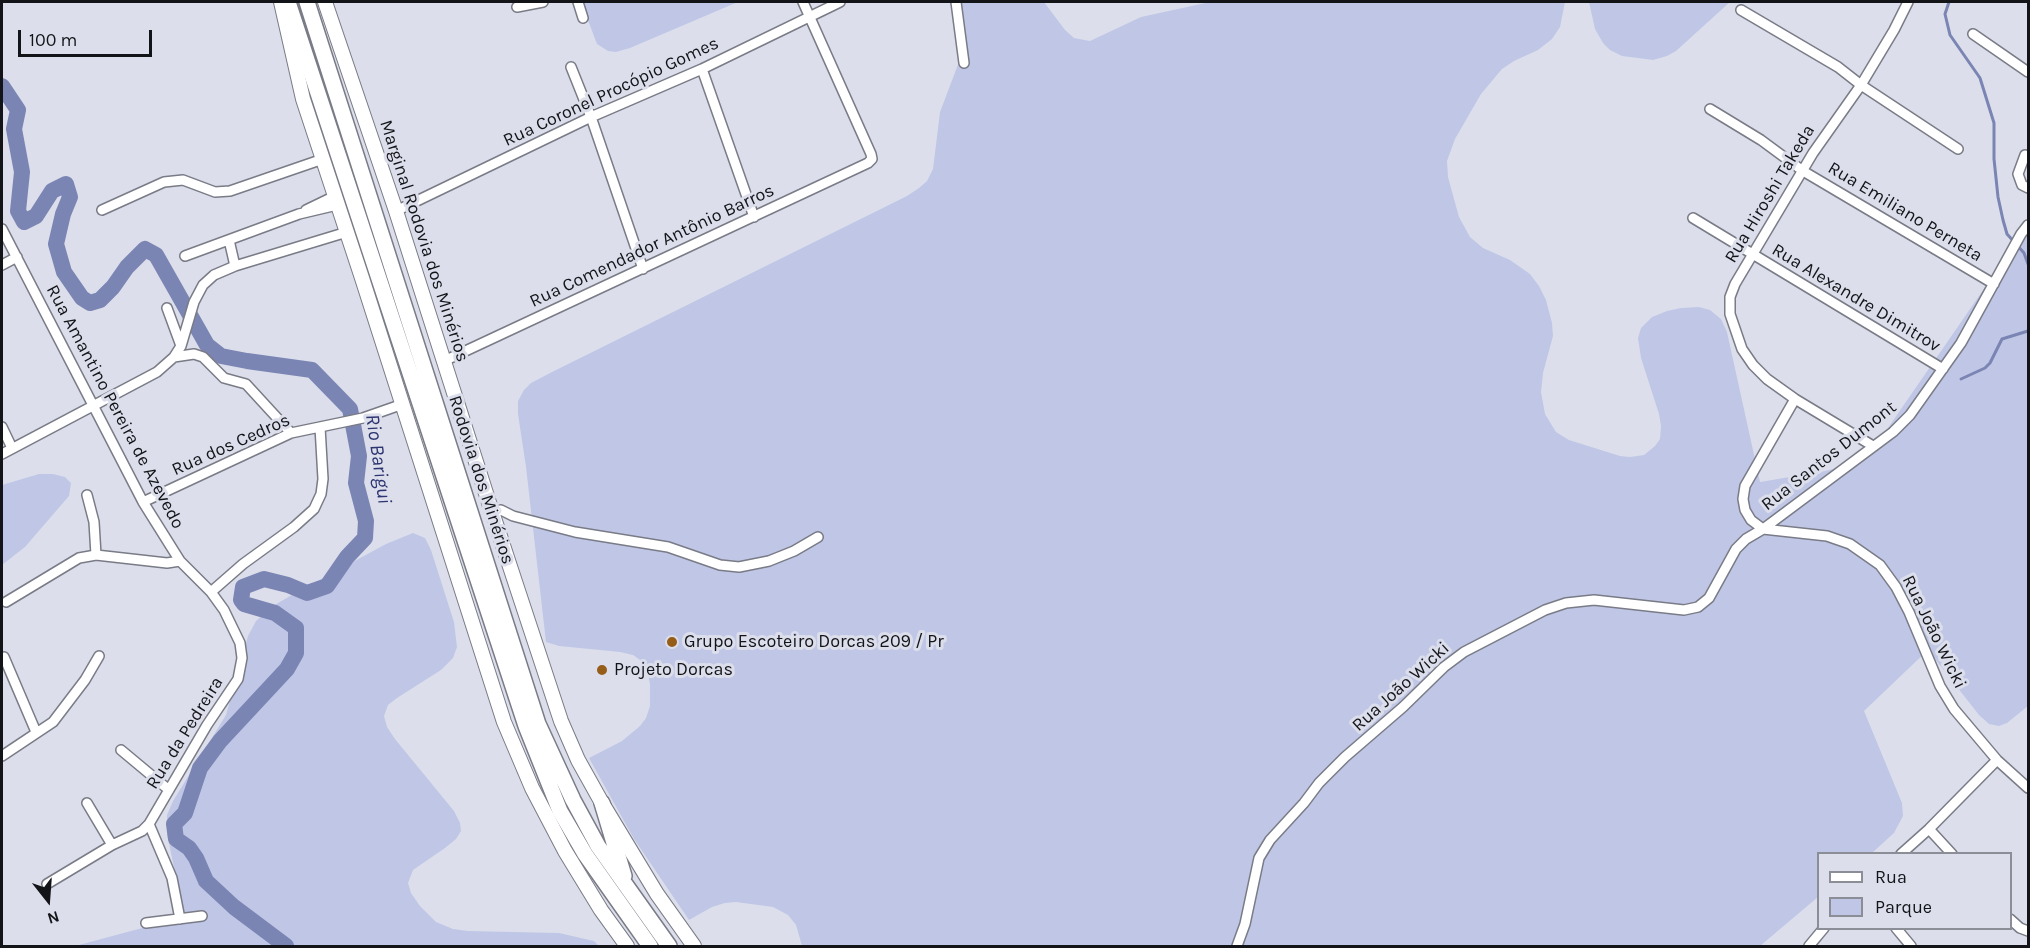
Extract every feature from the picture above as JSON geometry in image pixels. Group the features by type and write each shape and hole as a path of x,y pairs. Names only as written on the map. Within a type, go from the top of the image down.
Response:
{"main road":[{"path":"281,2 303,99 403,404 488,677 518,755 565,851 601,910 627,946"},
{"name":"Rodovia dos Minérios","path":"288,2 526,726 560,811 614,898 650,946"},
{"name":"Rodovia dos Minérios","path":"307,2 538,724 573,800 598,846 669,946"},
{"name":"Marginal Rodovia dos Minérios","path":"326,2 561,721 578,760 602,803 657,894 694,946"},
{"path":"602,803 628,891"}],"street":[{"path":"517,7 543,2"},
{"path":"578,2 583,18"},
{"path":"803,2 810,17"},
{"name":"Rua Coronel Procópio Gomes","path":"396,211 591,117 702,69 840,2"},
{"path":"956,2 964,63"},
{"name":"Rua Hiroshi Takeda","path":"1873,446 1795,399 1767,379 1753,365 1742,349 1730,314 1730,297 1735,284 1803,171 1861,85 1894,30 1907,2"},
{"path":"1741,10 1838,66 1861,85 1958,149"},
{"name":"Rua Comendador Antônio Barros","path":"444,361 868,163 872,159 810,17"},
{"path":"1973,34 2028,72"},
{"path":"571,67 591,117 643,269"},
{"path":"702,69 754,217"},
{"name":"Rua Emiliano Perneta","path":"1710,109 1761,140 1803,171 1994,284"},
{"path":"2025,155 2018,174 2022,185 2028,188"},
{"path":"102,210 164,182 183,180 215,192 230,191 323,159"},
{"path":"185,256 336,201"},
{"name":"Rua Alexandre Dimitrov","path":"1693,218 1943,369"},
{"name":"Rua Santos Dumont","path":"1763,529 1893,432 1910,416 1961,344 2028,225"},
{"name":"Rua Amantino Pereira de Azevedo","path":"2,229 143,502 180,561 212,592"},
{"path":"2,454 157,372 174,357 181,346 194,302 203,285 214,274 347,232"},
{"path":"229,240 235,266"},
{"path":"2,265 16,257"},
{"path":"167,308 181,346"},
{"path":"174,357 194,354 202,357 224,378 246,384 291,433"},
{"path":"1763,529 1751,520 1745,510 1743,499 1745,486 1795,399"},
{"name":"Rua dos Cedros","path":"143,502 291,433 363,418 403,404"},
{"path":"2,427 12,448"},
{"path":"212,592 243,564 294,527 314,509 321,494 323,478 320,428"},
{"path":"87,495 94,522 96,555"},
{"path":"492,512 501,510 513,516 575,532 668,547 720,565 739,567 769,561 794,551 818,537"},
{"name":"Rua João Wicki","path":"1237,946 1245,924 1259,858 1270,840 1319,783 1444,667 1464,652 1545,610 1566,603 1594,600 1684,610 1698,607 1709,598 1736,549 1746,539 1763,529 1827,536 1850,544 1880,565 1896,587 1909,612 1940,686 1954,709 1997,760 2028,788"},
{"path":"6,602 79,558 96,555 167,563 180,561"},
{"name":"Rua da Pedreira","path":"149,824 207,725 238,679 242,658 240,643 224,610 212,592"},
{"path":"2,756 53,722 85,680 99,656"},
{"path":"4,657 36,732"},
{"path":"121,750 169,790"},
{"path":"1902,852 1929,829 1997,760"},
{"path":"87,802 112,845"},
{"path":"47,884 112,845 142,831 149,824 172,878 180,919"},
{"path":"1929,829 1950,852"},
{"path":"146,923 202,916"},
{"path":"2012,921 2028,931"},
{"path":"1809,946 1822,930"},
{"path":"1898,930 1911,946"}],"green space":[{"path":"581,2 738,2 616,52 608,51 597,44"},
{"path":"954,2 1044,2 1074,38 1090,41 1141,17 1210,2 1565,2 1560,27 1552,39 1538,50 1502,69 1481,94 1455,139 1447,161 1448,177 1459,217 1470,237 1483,248 1510,260 1530,274 1546,300 1553,336 1543,373 1541,392 1545,414 1556,432 1569,440 1620,456 1644,455 1655,446 1660,439 1661,426 1641,358 1638,338 1641,328 1652,317 1667,311 1699,307 1710,310 1721,319 1727,332 1760,482 1854,464 1881,438 2028,225 2028,706 2007,723 1999,726 1989,724 1979,715 1928,650 1864,711 1902,803 1903,816 1894,833 1873,852 1817,852 1817,898 1760,946 802,946 796,925 788,915 773,907 736,902 725,903 712,907 689,920 634,839 589,758 622,741 646,718 650,706 650,684 643,662 633,655 620,652 559,646 546,642 518,401 531,383 919,188 927,181 933,169 940,112 962,54"},
{"path":"1589,2 1730,2 1676,51 1653,60 1622,56 1610,50 1595,29"},
{"path":"39,474 65,477 71,483 69,496 25,547 2,565 2,485"},
{"path":"413,533 425,538 431,550 454,622 457,647 453,658 441,670 388,705 384,716 387,727 395,739 454,811 461,831 456,839 445,848 413,870 408,883 411,893 436,922 453,929 559,933 594,941 599,946 75,946 168,920 177,912 180,895 167,834 167,815 173,801 226,715 248,636 256,621 273,606 290,596 386,544"}],"waterway":[{"path":"1949,2 1945,14 1950,35 1980,78 1994,123 1994,159 1998,197 2007,234 2024,253 2028,264"},
{"name":"Rio Barigui","path":"2,86 18,110 14,129 22,172 18,211 24,222 36,216 52,191 66,184 70,197 63,214 56,244 64,272 82,298 90,303 100,300 145,249 156,255 207,345 221,356 312,370 350,409 359,456 356,483 366,521 365,538 347,557 327,586 307,593 264,579 243,587 241,600 244,604 275,613 296,628 296,653 287,669 220,741 200,768 185,813 174,824 176,839 189,848 206,881 234,907 286,946"},
{"path":"1961,379 1985,368 2002,339 2028,331"}],"place":[{"name":"Grupo Escoteiro Dorcas 209 / Pr","path":"672,642"},
{"name":"Projeto Dorcas","path":"602,670"}]}
